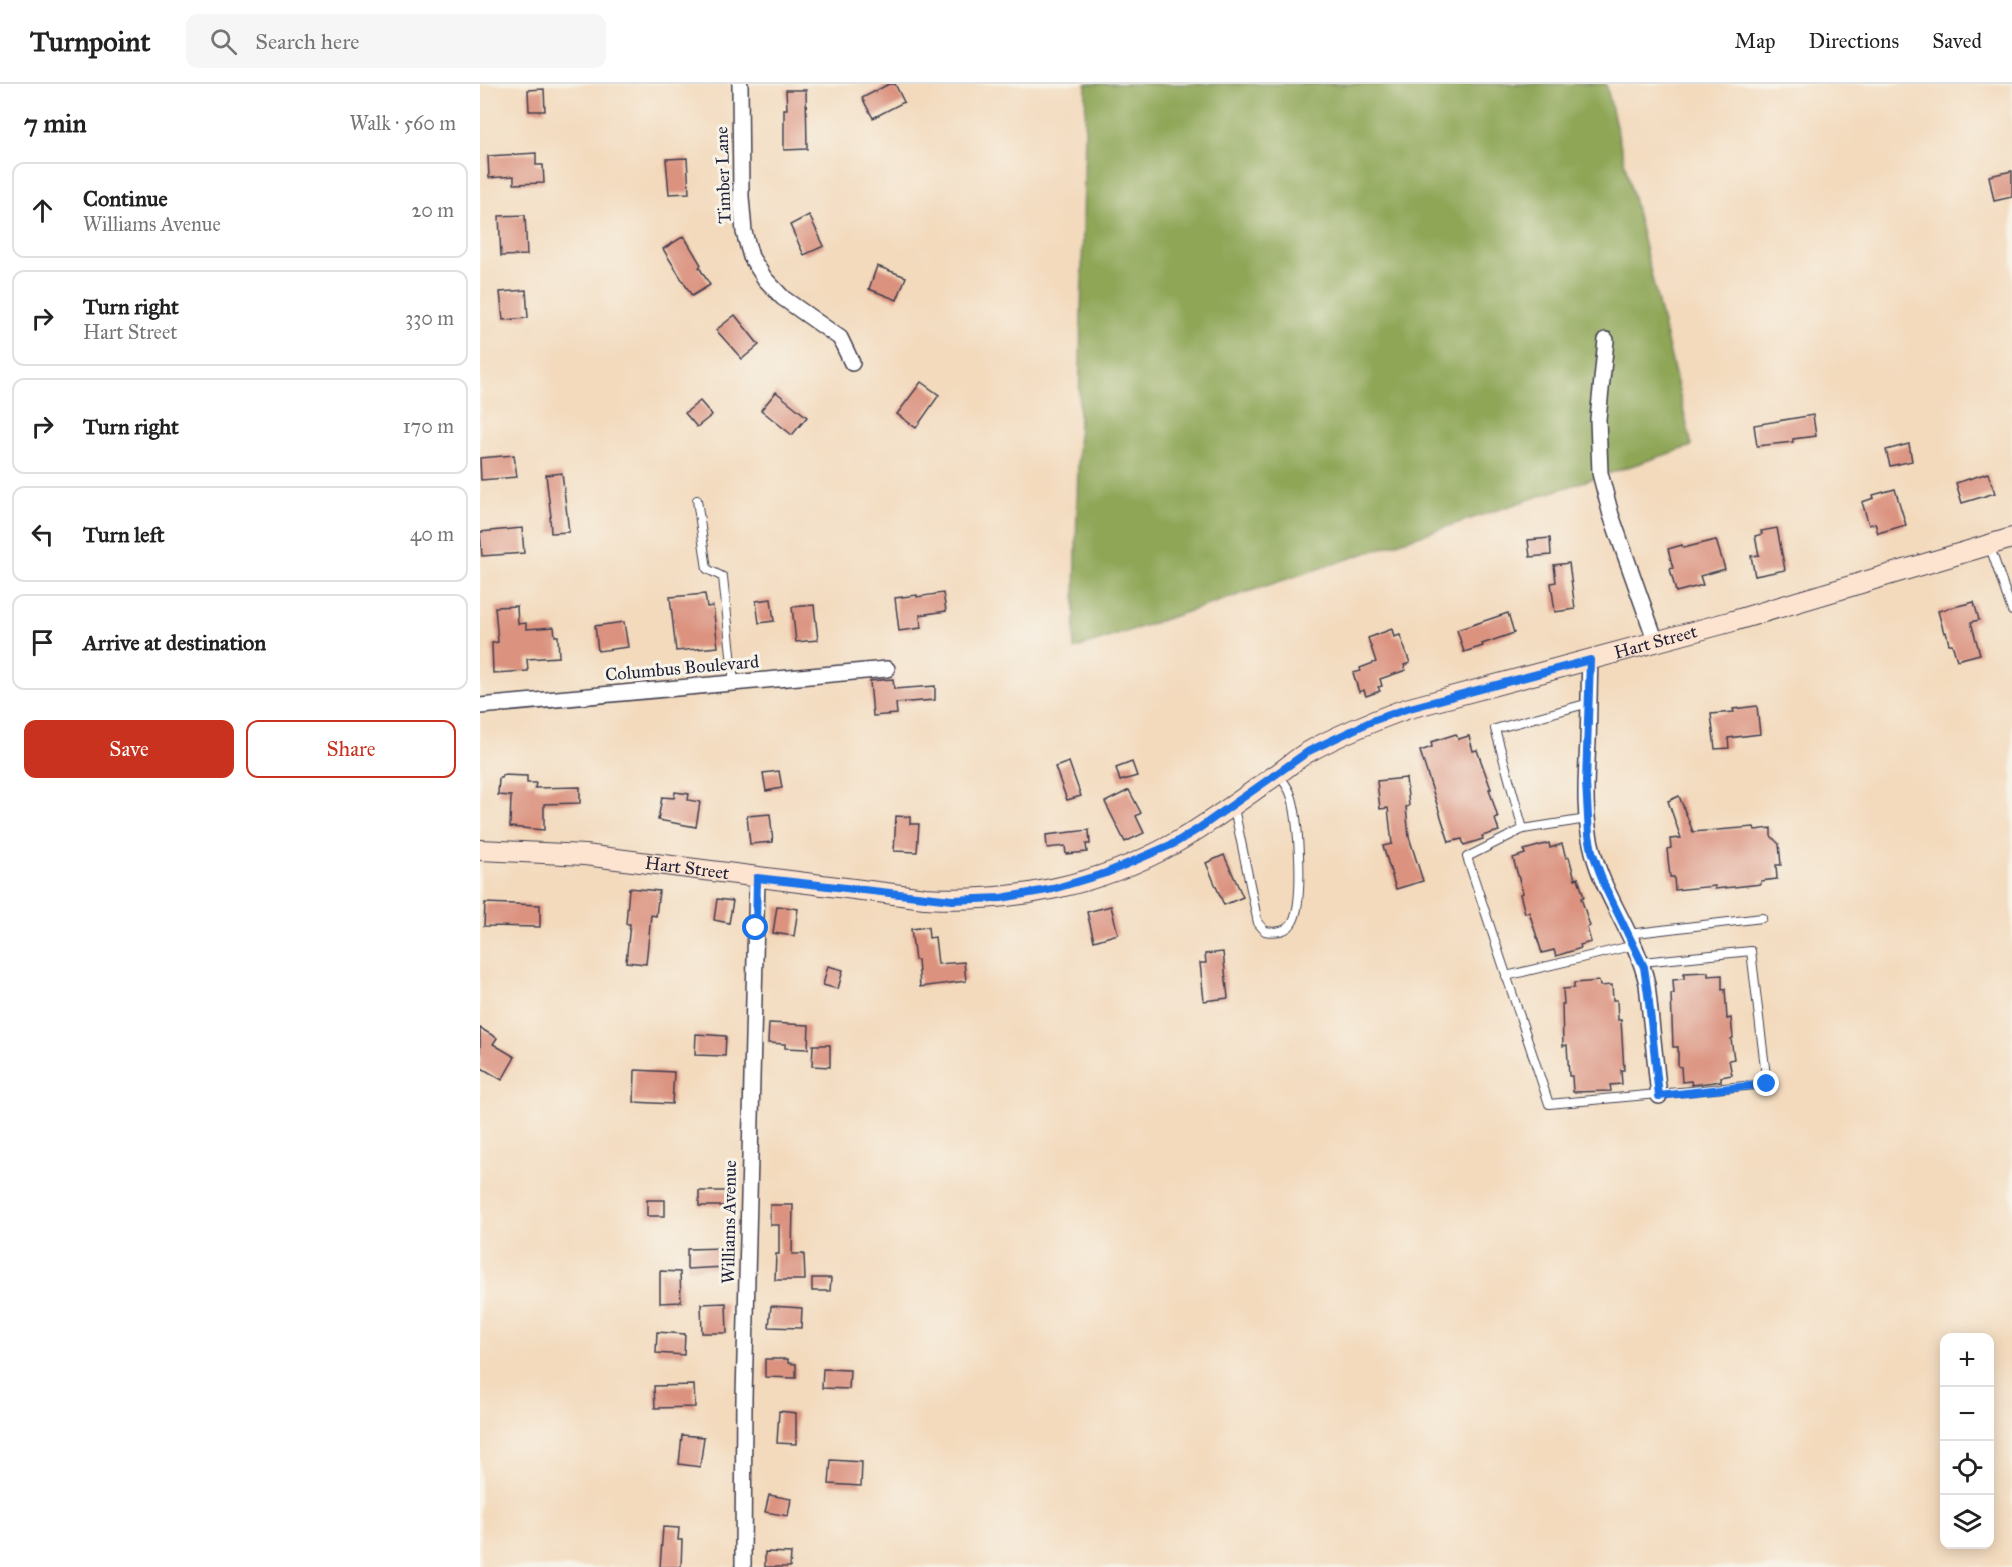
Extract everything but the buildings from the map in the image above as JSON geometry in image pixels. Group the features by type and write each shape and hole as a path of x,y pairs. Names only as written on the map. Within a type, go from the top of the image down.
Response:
{"main road":[{"name":"Hart Street","path":"480,850 585,855 934,898 976,899 1025,895 1080,882 1152,855 1198,829 1309,751 1372,721 1406,709 1656,642 2012,538"}],"street":[{"name":"Timber Lane","path":"740,84 741,197 744,232 752,257 765,279 783,298 840,338 852,363"},
{"path":"1606,340 1598,419 1600,473 1611,514 1656,642"},
{"path":"1590,660 1586,782 1587,819 1592,851 1613,904 1642,962 1647,984 1659,1096"},
{"name":"Columbus Boulevard","path":"480,706 887,669"},
{"name":"Williams Avenue","path":"742,1567 757,878"}],"lane":[{"path":"697,500 706,569 723,577 734,683"},
{"path":"1990,544 2012,611"},
{"path":"1523,829 1495,729 1589,703"},
{"path":"1233,805 1258,923 1265,931 1275,933 1285,930 1293,923 1297,907 1298,849 1291,793 1278,774"},
{"path":"1587,819 1523,829 1467,857 1549,1104 1659,1096 1767,1084 1751,951 1642,962"},
{"path":"1506,976 1632,940 1762,918"}],"green space":[{"path":"1086,84 1606,84 1692,446 1074,649"}],"route":[{"path":"756,928 757,878 952,900 1025,895 1080,882 1152,855 1173,844 1309,751 1372,721 1406,709 1590,660 1586,782 1589,835 1592,851 1605,887 1644,967 1659,1096 1767,1084"}]}
